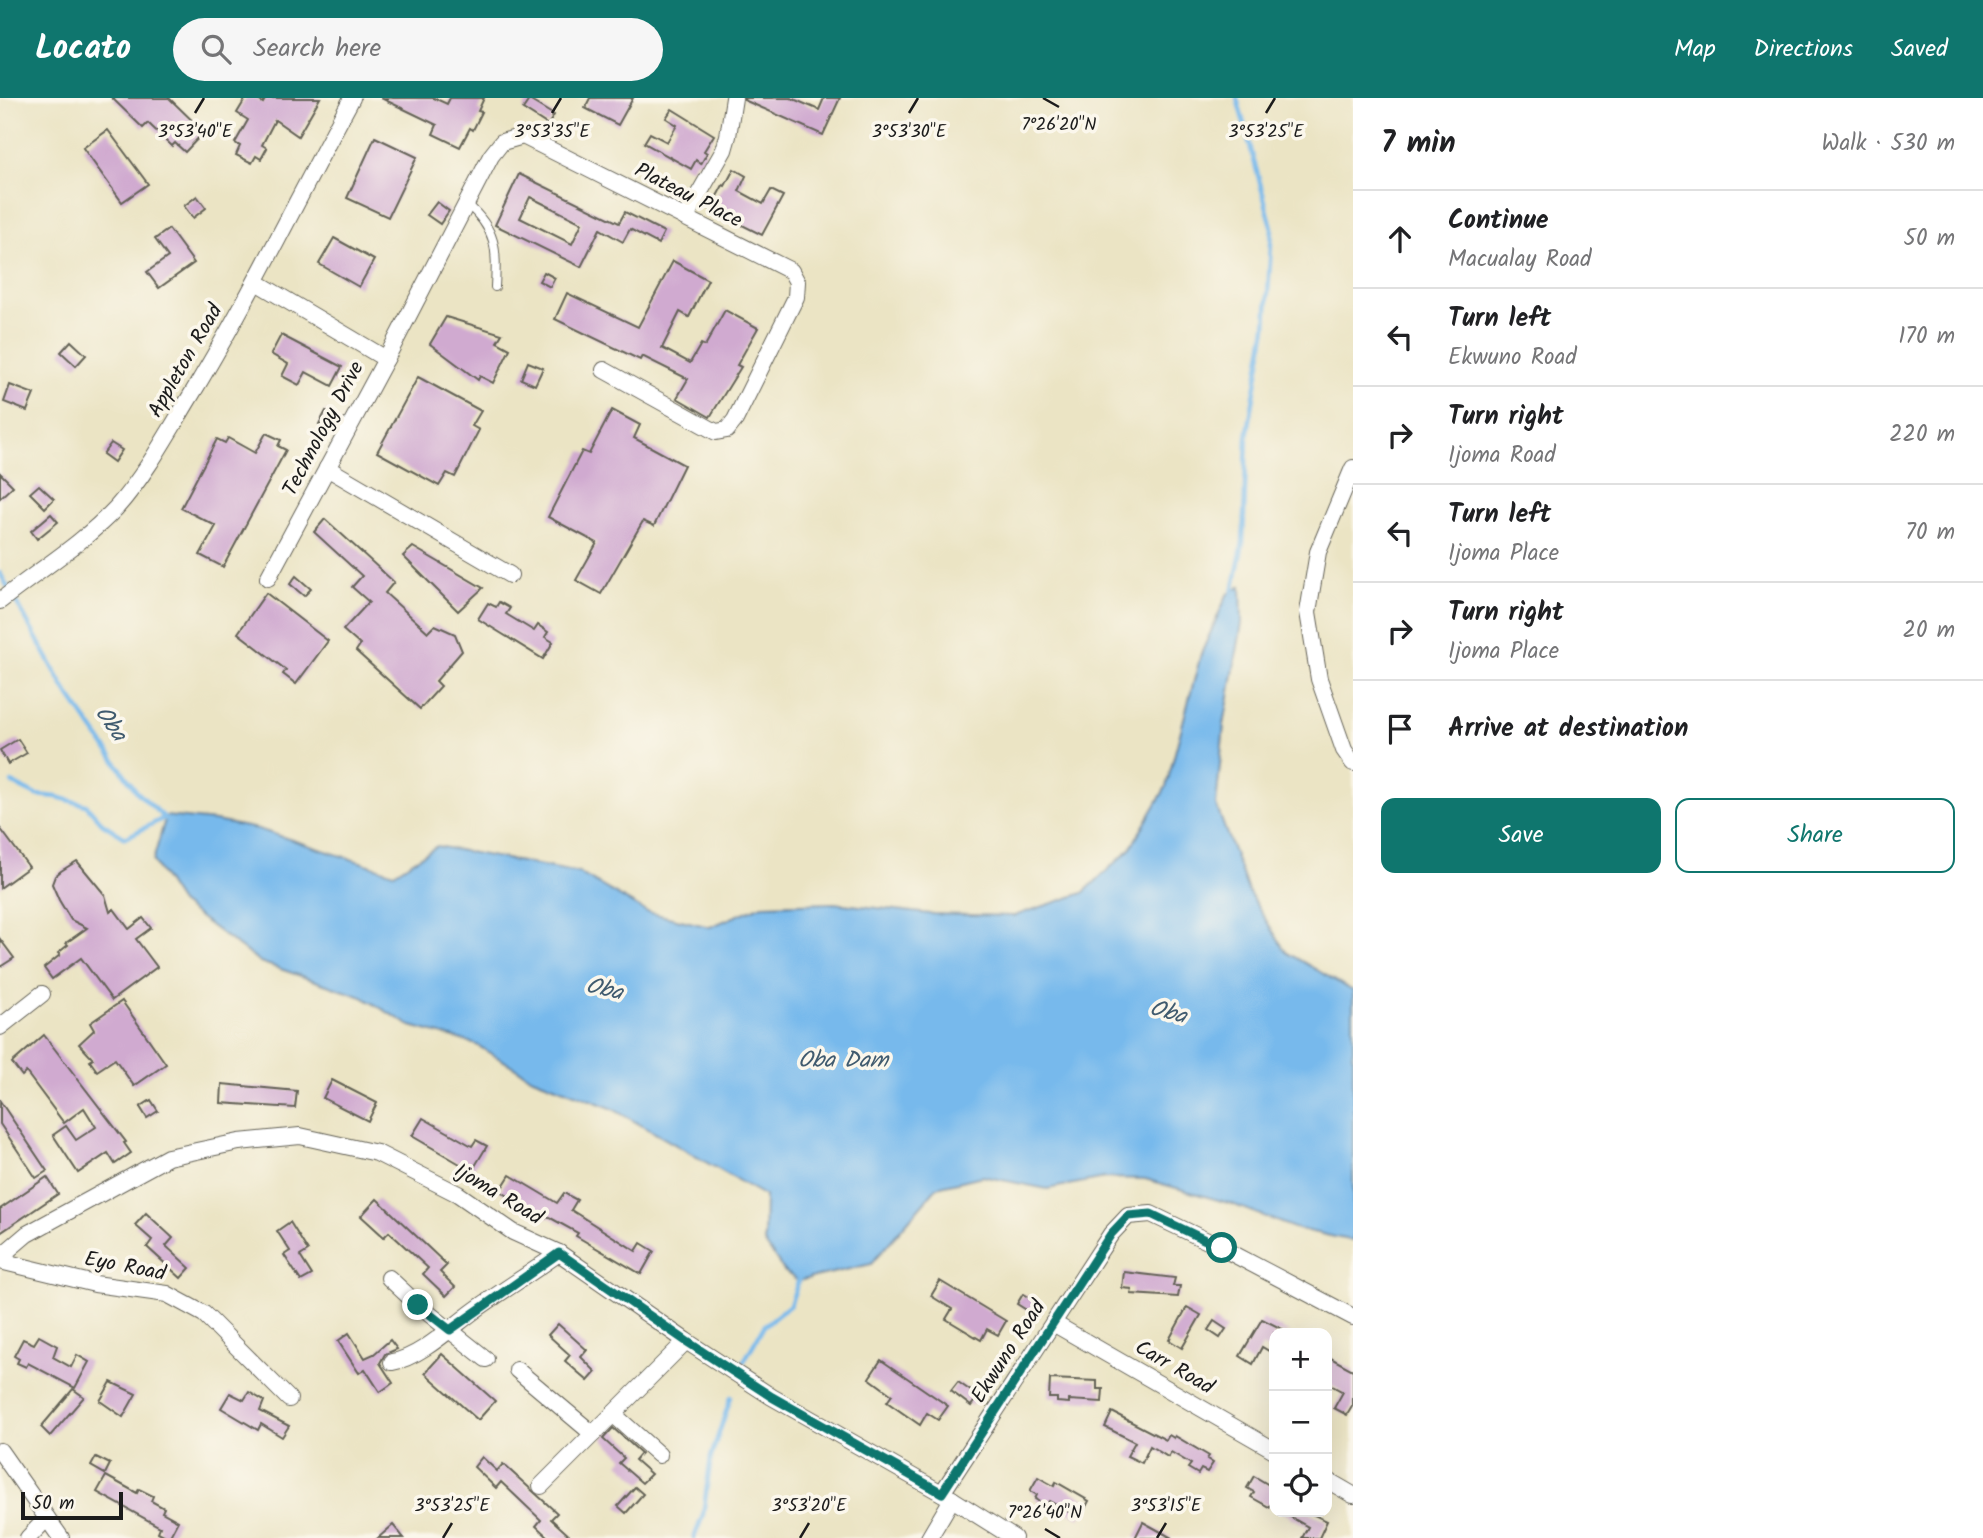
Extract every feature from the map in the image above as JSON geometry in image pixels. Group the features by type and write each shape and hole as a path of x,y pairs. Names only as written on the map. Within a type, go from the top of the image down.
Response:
{"street":[{"name":"Appleton Road","path":"1,601 30,576 87,537 118,506 161,445 256,282 352,98"},
{"path":"685,218 724,150 729,136 734,98"},
{"name":"Plateau Place","path":"386,359 491,156 502,142 523,136 791,271 797,282 796,297 735,420 727,430 716,432 604,370"},
{"name":"Technology Drive","path":"256,282 386,359 268,578"},
{"path":"327,468 510,575"},
{"path":"1353,468 1318,552 1308,612 1319,679 1344,750 1353,763"},
{"path":"0,1027 42,994"},
{"name":"Ijoma Road","path":"0,1259 27,1234 168,1157 239,1142 300,1136 377,1153 458,1194 513,1232 559,1253 772,1397 947,1496 1014,1538"},
{"name":"Ekwuno Road","path":"929,1538 947,1496 1053,1323 1111,1234 1128,1216 1151,1214 1353,1317"},
{"path":"392,1362 400,1361 450,1330 559,1253"},
{"name":"Eyo Road","path":"0,1259 95,1284 167,1294 204,1314 289,1399"},
{"path":"389,1278 418,1305 486,1359"},
{"name":"Carr Road","path":"1053,1323 1269,1447"},
{"path":"541,1486 686,1341"},
{"path":"517,1370 593,1434"},
{"path":"612,1415 659,1455"},
{"path":"0,1451 61,1538"},
{"path":"1332,1483 1353,1495"},
{"path":"28,1538 47,1518"}],"lane":[{"path":"466,203 481,216 492,233 497,254 495,287"}],"water":[{"name":"Oba Dam","path":"1241,586 1242,623 1224,725 1216,805 1249,893 1286,952 1353,991 1353,1241 1294,1228 1232,1204 1145,1179 1105,1178 1047,1189 982,1176 937,1187 871,1264 798,1281 784,1271 764,1242 765,1196 611,1108 533,1078 473,1043 411,1026 362,997 260,962 180,903 153,861 166,816 258,829 394,873 437,846 579,873 647,912 710,927 762,905 834,903 930,914 1014,916 1083,893 1130,849 1166,787 1201,654 1227,595"}],"building":[{"path":"112,98 169,98 204,132 185,152 175,143 172,146 148,123 143,128"},
{"path":"246,98 255,98 263,103 266,98 320,98 298,136 275,120 262,145 267,148 261,159 256,156 252,163 236,155 240,146 235,143 248,120 237,113"},
{"path":"381,98 434,98 447,104 450,98 484,98 478,111 482,112 460,147 433,134 437,125"},
{"path":"590,98 633,98 618,125 585,108"},
{"path":"744,98 791,98 819,110 824,98 840,98 823,135"},
{"path":"529,100 554,115 548,125 523,109"},
{"path":"672,109 714,135 704,151 707,153 701,164 696,160 691,169 644,143 650,133 667,142 677,125 666,118"},
{"path":"108,130 148,184 122,202 83,148"},
{"path":"375,137 417,157 388,217 347,198"},
{"path":"734,169 746,176 739,191 763,204 771,190 783,196 762,235 710,209"},
{"path":"519,174 619,223 625,212 664,232 658,244 630,229 623,242 600,229 581,267 495,225","holes":["530,197 582,223 572,244 520,218"]},
{"path":"197,196 206,208 193,218 184,206"},
{"path":"437,202 449,211 440,224 427,215"},
{"path":"169,229 194,263 159,288 147,272 168,257 155,239"},
{"path":"334,238 374,260 359,287 319,264"},
{"path":"673,261 708,280 689,317 680,312 662,348 690,363 701,344 705,346 725,310 758,328 737,365 741,367 710,417 677,398 688,379 642,356 640,360 555,319 567,293 638,327"},
{"path":"544,272 555,278 550,287 539,281"},
{"path":"446,317 502,334 497,342 510,349 493,383 480,376 478,380 430,344"},
{"path":"281,335 342,367 332,386 306,372 299,385 282,376 288,364 271,354"},
{"path":"71,341 86,355 76,366 61,352"},
{"path":"528,362 543,368 535,385 521,379"},
{"path":"418,377 481,411 472,426 479,430 455,477 447,473 439,486 377,452"},
{"path":"10,385 34,394 27,411 4,402"},
{"path":"612,410 640,425 634,438 684,465 654,526 643,521 601,594 576,580 597,543 548,517 582,451 589,454"},
{"path":"326,411 335,415 329,429 319,424"},
{"path":"266,433 281,440 278,446 286,450 223,567 200,555 216,526 181,508 217,439 225,443 228,438 255,453"},
{"path":"111,443 122,450 114,462 103,454"},
{"path":"0,473 13,486 0,498"},
{"path":"39,485 54,499 45,508 30,493"},
{"path":"51,514 58,522 37,539 31,531"},
{"path":"325,519 394,582 385,593 428,632 435,625 455,634 462,651 436,681 441,686 420,709 356,651 360,645 343,630 369,602 352,587 362,576 314,532"},
{"path":"413,547 483,588 458,611 403,556"},
{"path":"296,576 311,589 304,596 290,584"},
{"path":"266,593 328,641 296,684 283,674 286,670 238,633"},
{"path":"499,602 510,608 506,614 534,631 538,625 548,632 545,637 553,642 543,659 478,619 488,603 496,607"},
{"path":"18,739 27,753 8,764 0,750"},
{"path":"0,828 29,867 0,888"},
{"path":"77,861 105,895 110,912 114,909 129,929 143,918 151,928 136,939 157,967 112,1000 81,958 52,979 44,968 60,955 58,953 68,945 66,943 87,928 71,920 52,884 55,876"},
{"path":"0,939 14,958 0,967"},
{"path":"122,1001 166,1064 134,1086 115,1059 97,1071 90,1061 93,1059 79,1044 94,1030 90,1023"},
{"path":"44,1035 126,1142 124,1143 131,1153 115,1164 108,1153 78,1173 53,1135 66,1126 76,1140 96,1127 84,1108 64,1123 26,1072 22,1076 12,1063"},
{"path":"332,1080 377,1103 368,1121 323,1098"},
{"path":"222,1084 297,1091 295,1108 221,1103"},
{"path":"151,1100 158,1111 147,1118 140,1107"},
{"path":"0,1101 47,1171 36,1178 0,1124"},
{"path":"423,1118 472,1146 476,1140 487,1146 472,1171 412,1136"},
{"path":"510,1175 557,1203 564,1193 577,1200 571,1210 636,1251 641,1243 654,1251 641,1274 576,1236 578,1233 500,1191"},
{"path":"47,1177 58,1194 0,1233 0,1209"},
{"path":"377,1199 447,1265 440,1272 455,1287 446,1296 423,1274 428,1268 389,1232 384,1237 361,1216"},
{"path":"146,1213 173,1238 166,1246 190,1268 181,1278 147,1247 152,1240 135,1225"},
{"path":"290,1222 308,1251 300,1256 312,1275 301,1281 284,1255 290,1251 277,1231"},
{"path":"1124,1272 1175,1278 1173,1286 1180,1286 1178,1297 1131,1294 1132,1289 1122,1288"},
{"path":"940,1281 1006,1321 998,1335 987,1329 981,1340 946,1319 952,1309 931,1296"},
{"path":"1023,1294 1042,1306 1036,1316 1017,1304"},
{"path":"1187,1307 1201,1315 1182,1348 1169,1340"},
{"path":"1262,1319 1280,1328 1269,1328 1269,1351 1262,1347 1253,1364 1240,1356"},
{"path":"1214,1321 1226,1329 1220,1338 1208,1330"},
{"path":"558,1324 587,1350 581,1357 596,1372 588,1381 565,1361 570,1355 548,1335"},
{"path":"349,1333 365,1358 390,1340 397,1349 385,1354 380,1363 393,1383 380,1392 365,1369 359,1373 338,1341"},
{"path":"39,1336 57,1346 53,1357 71,1367 77,1355 89,1362 75,1388 28,1363 26,1367 17,1363 19,1359 14,1356 23,1339 34,1344"},
{"path":"442,1354 495,1401 478,1420 425,1373"},
{"path":"1332,1359 1353,1370 1353,1405 1347,1415 1334,1408 1343,1392 1332,1386"},
{"path":"881,1360 948,1406 938,1420 927,1413 920,1425 887,1402 892,1395 869,1378"},
{"path":"1050,1379 1097,1381 1097,1389 1103,1389 1102,1402 1057,1402 1057,1398 1049,1398"},
{"path":"111,1382 136,1394 123,1417 100,1401"},
{"path":"958,1382 978,1396 971,1406 951,1391"},
{"path":"73,1389 84,1397 50,1436 41,1427"},
{"path":"249,1392 264,1401 260,1411 289,1426 282,1437 261,1424 258,1430 221,1408 230,1393 244,1400"},
{"path":"1112,1412 1166,1440 1169,1435 1174,1438 1175,1436 1209,1456 1207,1459 1213,1463 1207,1472 1201,1469 1198,1474 1188,1468 1191,1464 1171,1452 1168,1457 1150,1446 1142,1463 1127,1456 1135,1442 1105,1427"},
{"path":"613,1428 641,1453 635,1460 651,1474 642,1483 619,1463 624,1458 603,1439"},
{"path":"96,1457 110,1464 105,1474 91,1466"},
{"path":"482,1457 497,1471 503,1464 557,1513 551,1519 572,1538 549,1538 536,1526 541,1520 501,1482 496,1488 474,1467"},
{"path":"106,1476 137,1493 139,1489 153,1496 151,1501 164,1508 162,1512 178,1521 169,1538 158,1532 160,1527 97,1492"},
{"path":"1254,1476 1269,1485 1269,1507 1251,1497 1254,1492 1247,1488"},
{"path":"1038,1477 1054,1486 1056,1482 1089,1501 1080,1518 1049,1501 1046,1506 1035,1499 1037,1495 1030,1491"},
{"path":"635,1487 643,1494 626,1513 618,1506"},
{"path":"1291,1517 1319,1517 1327,1521 1319,1538 1302,1538 1308,1527"},
{"path":"1143,1522 1172,1538 1135,1538"},
{"path":"393,1525 404,1538 378,1538"}],"waterway":[{"path":"1232,597 1243,542 1247,437 1266,327 1272,227 1237,98"},
{"name":"Oba","path":"0,573 66,691 137,792 170,823"},
{"path":"12,783 36,795 57,797 86,805 102,823 125,838 162,819"},
{"path":"744,1361 764,1326 790,1305 799,1279"},
{"path":"694,1538 703,1515 711,1457 731,1397"}],"route":[{"path":"418,1305 450,1330 559,1253 772,1397 942,1493 1111,1234 1128,1216 1151,1214 1222,1248"}]}
